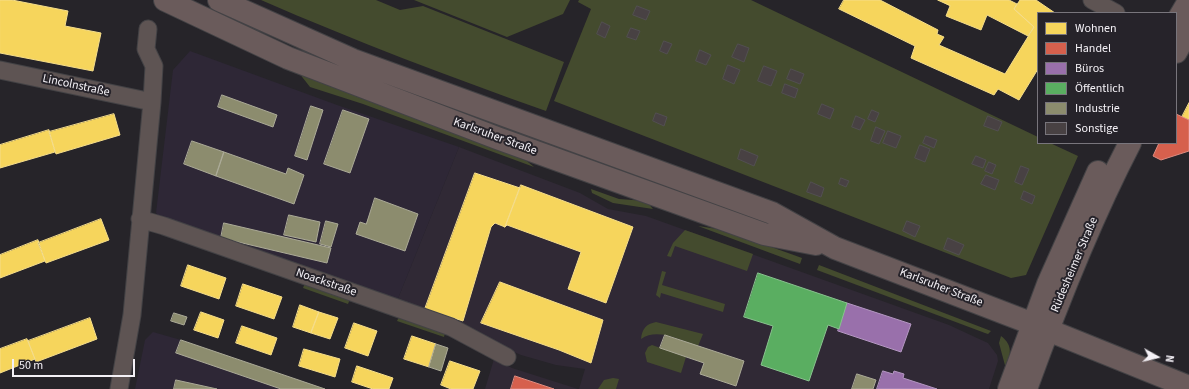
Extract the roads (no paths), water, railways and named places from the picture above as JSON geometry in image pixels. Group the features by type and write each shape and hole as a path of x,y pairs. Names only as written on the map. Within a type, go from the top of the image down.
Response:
{"main road":[{"name":"Karlsruher Straße","path":"165,0 288,58 504,141 764,234 835,248"},
{"name":"Karlsruher Straße","path":"220,0 353,60 772,213 835,248 1040,327 1189,387"},
{"path":"1181,37 1189,1"},
{"name":"Rüdesheimer Straße","path":"1026,389 1051,278 1113,144"},
{"name":"Rüdesheimer Straße","path":"1009,389 1129,144"}],"street":[{"path":"1092,0 1114,12"},
{"path":"119,389 132,316 152,102 154,66 146,50 148,29"},
{"name":"Lincolnstraße","path":"0,70 152,102"},
{"name":"Noackstraße","path":"140,220 164,226 451,327 507,357"}]}
